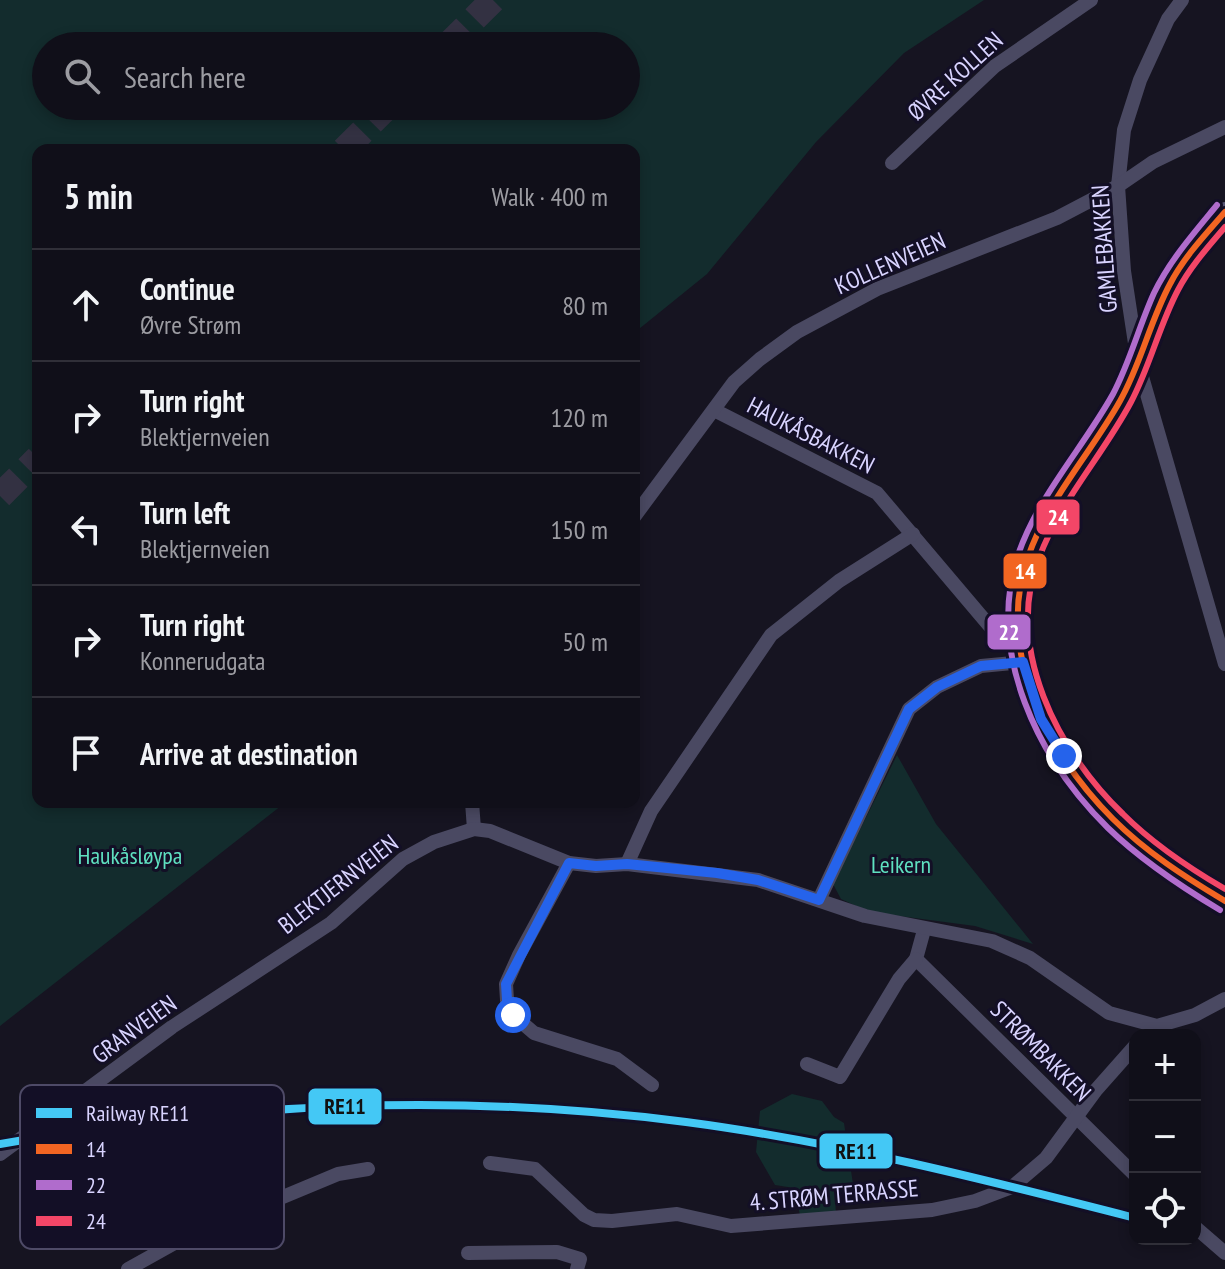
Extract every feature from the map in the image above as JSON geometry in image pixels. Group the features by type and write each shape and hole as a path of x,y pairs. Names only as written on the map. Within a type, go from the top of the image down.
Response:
{"main road":[{"path":"1225,212 1196,245 1172,281 1145,374 1122,398 1037,535 1023,572 1018,603 1023,662 1041,719 1086,789 1115,820 1143,843 1188,878 1225,901"}],"street":[{"name":"ØVRE KOLLEN","path":"892,163 995,66 1091,0"},
{"name":"GAMLEBAKKEN","path":"1182,0 1168,19 1140,80 1124,130 1118,186 1124,271 1145,374 1225,663"},
{"name":"KOLLENVEIEN","path":"640,509 734,382 760,359 820,320 877,289 1057,218 1118,186 1153,162 1225,127"},
{"name":"HAUKÅSBAKKEN","path":"714,410 877,493 993,630 1018,630"},
{"path":"627,864 651,811 771,635 839,581 913,534"},
{"path":"819,900 909,709 937,687 981,666 1023,662"},
{"path":"472,808 474,829 490,831 569,863 596,866 627,864 758,880 865,916 992,941 1030,958 1109,1013 1147,1029"},
{"name":"BLEKTJERNVEIEN","path":"258,971 331,923 403,859 434,842 474,829"},
{"path":"569,863 506,984 507,1000 513,1015 534,1033 617,1059 652,1085"},
{"path":"807,1064 840,1077 891,991 916,959 924,930"},
{"name":"STRØMBAKKEN","path":"916,959 1133,1173"},
{"name":"GRANVEIEN","path":"93,1085 172,1027 258,971"},
{"path":"1157,1029 1195,1015 1225,999"},
{"name":"4. STRØM TERRASSE","path":"490,1163 535,1169 584,1215 594,1220 677,1214 731,1226 932,1210 975,1201 1012,1187 1046,1158 1096,1090 1129,1053"},
{"name":"GRANVEIEN","path":"0,1154 20,1139"},
{"path":"284,1196 338,1174 368,1169"},
{"path":"1201,1232 1225,1253"},
{"path":"128,1269 164,1249"},
{"path":"468,1253 557,1252 580,1259 577,1269"}],"green space":[{"name":"Haukåsløypa","path":"0,0 984,0 904,53 816,142 707,274 640,328 640,144 32,144 32,808 278,808 0,1026"},
{"name":"Leikern","path":"897,755 936,824 1033,944 975,926 869,912 841,899 833,884"},
{"path":"792,1094 822,1101 834,1117 844,1123 854,1191 835,1193 836,1217 801,1220 794,1188 775,1185 756,1152 760,1111"}],"tunnel":[{"path":"461,32 493,0"},
{"path":"350,144 374,120"},
{"path":"0,496 32,464"}],"rail line":[{"name":"RE11","path":"284,1109 427,1105 513,1107 686,1122 856,1151 1129,1216"},
{"name":"RE11","path":"0,1144 20,1141"}],"transit line":[{"name":"22","path":"1217,205 1160,281 1113,394 1049,492 1027,533 1018,555 1010,592 1009,629 1014,666 1025,702 1040,737 1060,770 1108,828 1134,851 1220,910"},
{"name":"14","path":"1225,212 1195,246 1176,274 1120,401 1047,515 1028,557 1019,592 1018,628 1023,663 1033,698 1048,732 1089,793 1152,853 1225,901"},
{"name":"24","path":"1225,227 1183,282 1131,402 1048,537 1030,592 1028,627 1033,662 1044,696 1059,729 1099,789 1135,825 1172,855 1225,889"}],"route":[{"path":"513,1015 507,1000 506,984 569,863 596,866 627,864 717,873 758,880 819,900 909,709 937,687 981,666 1023,662 1041,719 1064,756"}]}
